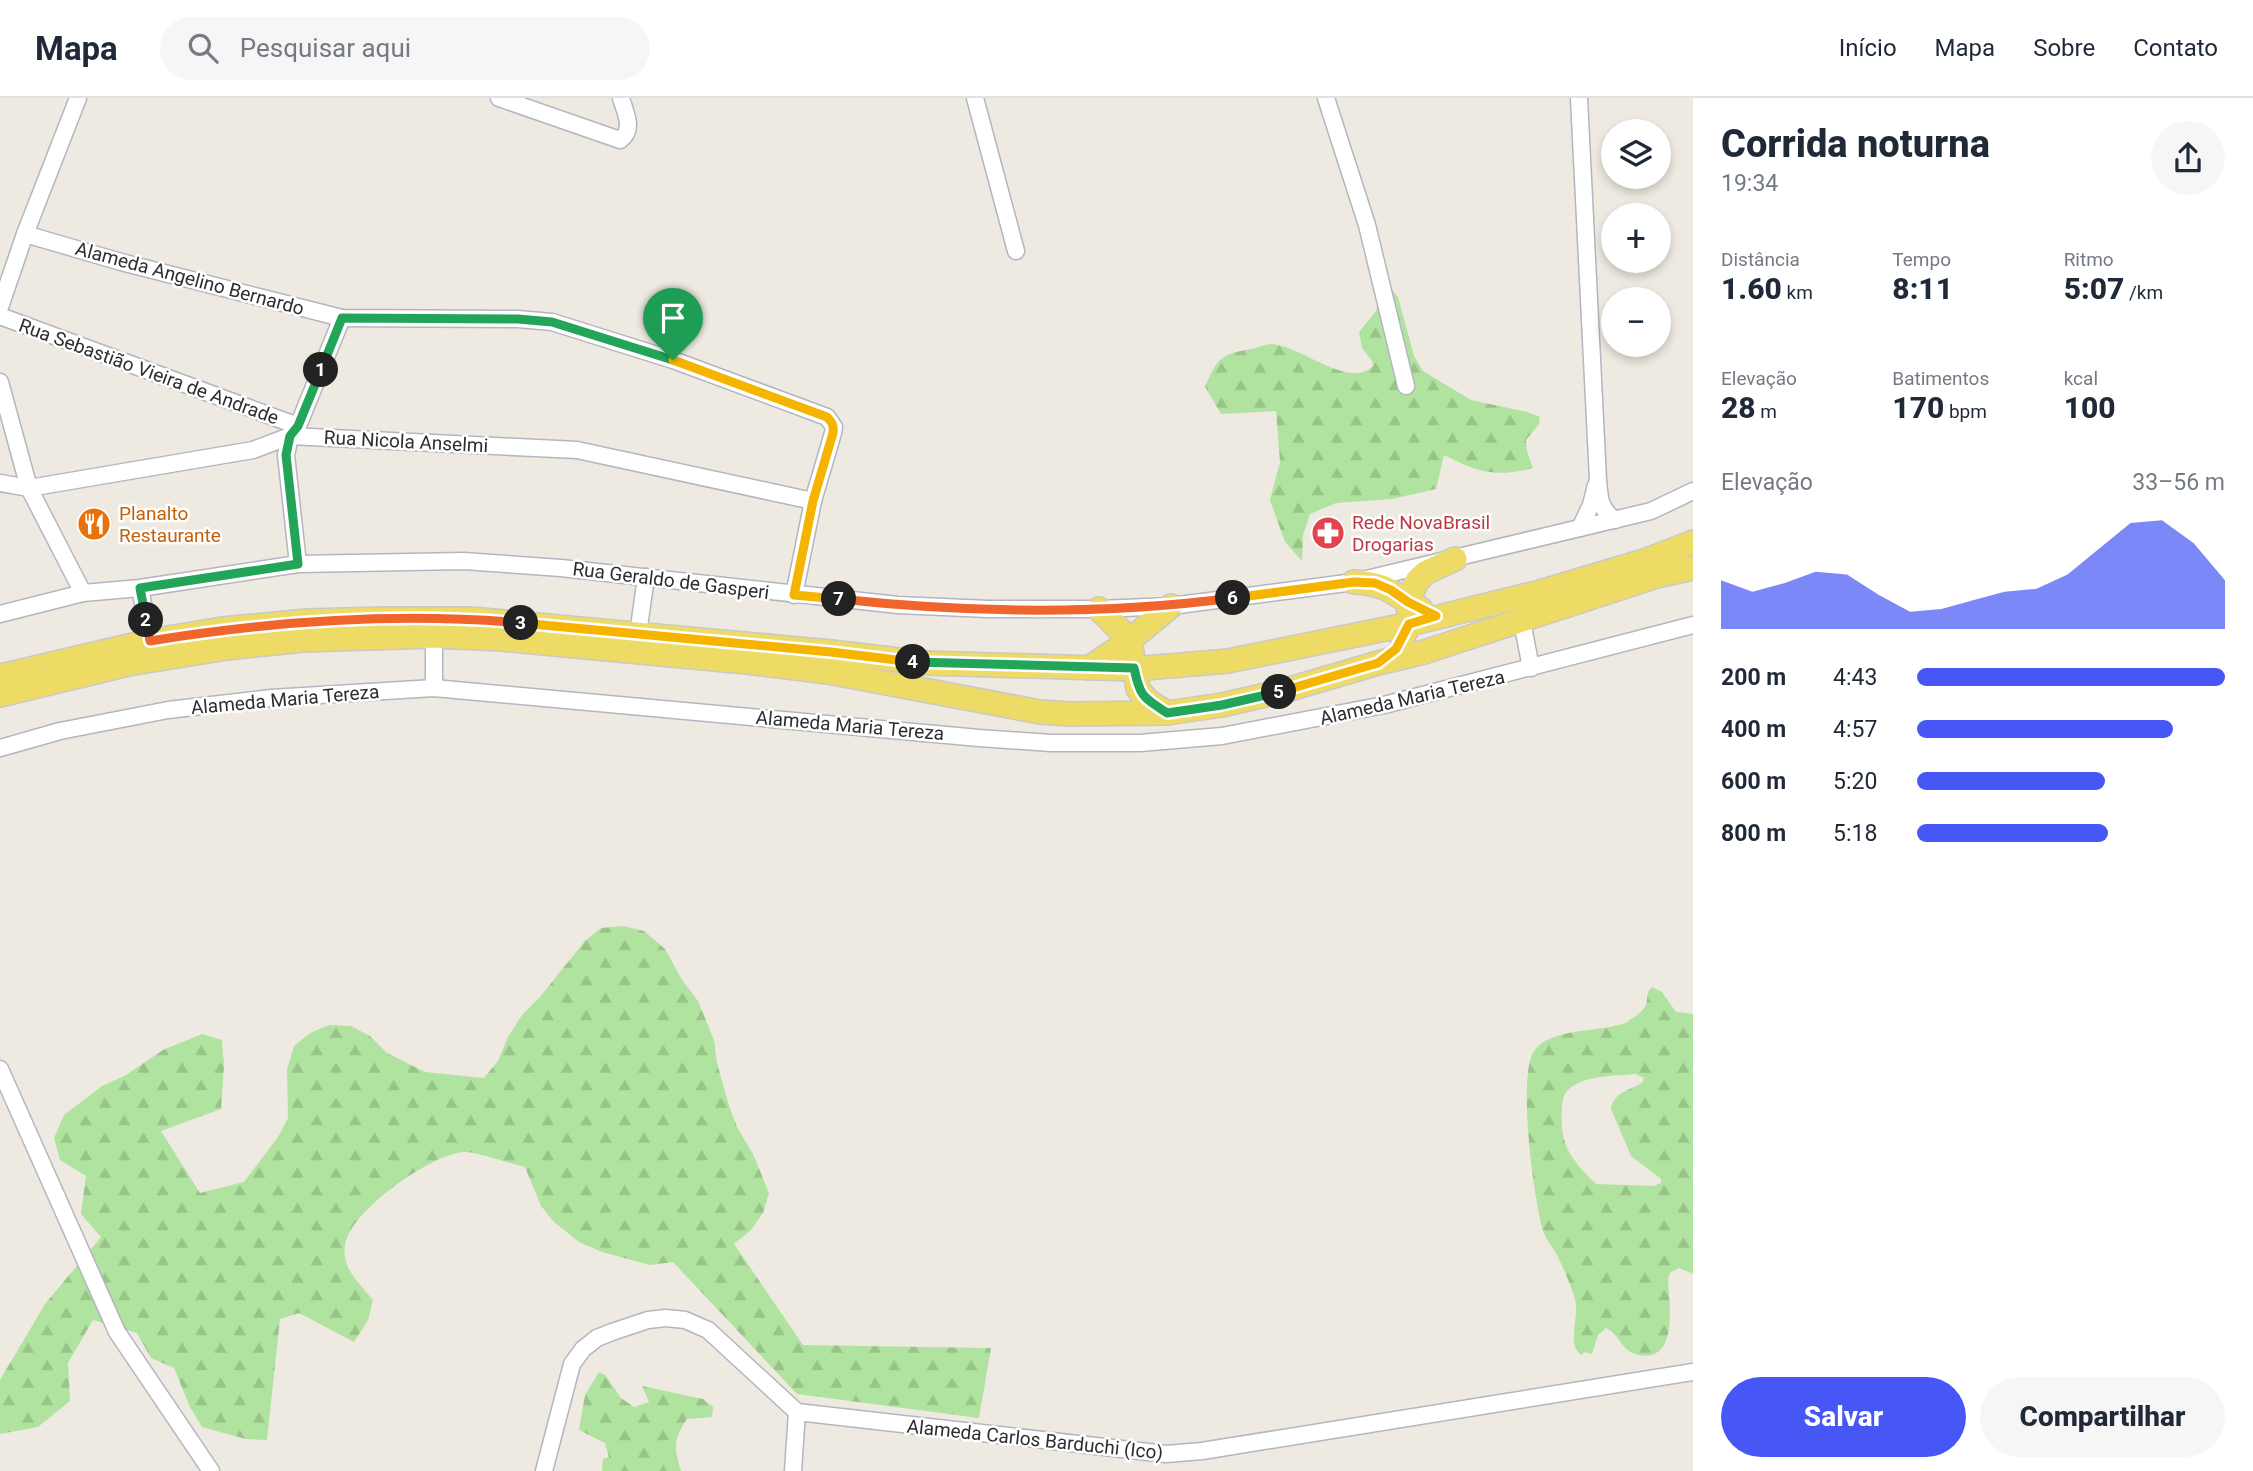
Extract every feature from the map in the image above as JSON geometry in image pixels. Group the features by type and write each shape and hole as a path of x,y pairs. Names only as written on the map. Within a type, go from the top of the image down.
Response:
{"main road":[{"path":"0,676 150,641 222,629 371,619 471,619 925,663 1134,668 1228,661 1409,613 1436,616 1540,592 1644,561 1690,541"},
{"path":"1378,663 1396,649 1409,613 1412,591 1425,573 1455,559"},
{"path":"0,695 128,664 227,648 303,640 434,636 501,639 814,671 1040,712 1167,713 1271,694 1424,652 1657,576 1693,568"},
{"path":"1354,582 1383,586 1409,613"},
{"path":"1089,667 1130,640 1171,606"},
{"path":"1099,609 1130,640 1138,689 1142,696 1167,713"}],"street":[{"path":"0,307 24,234 78,98"},
{"path":"499,98 615,140 623,139 629,127 621,98"},
{"path":"975,98 1016,251"},
{"path":"1326,98 1367,225 1406,386"},
{"path":"1579,98 1598,480 1600,500 1605,512 1615,520"},
{"name":"Alameda Angelino Bernardo","path":"24,234 121,262 342,318 518,319 552,322 673,360 827,417 834,427 813,501 794,595"},
{"name":"Rua Sebastião Vieira de Andrade","path":"0,316 294,431"},
{"path":"298,564 286,455 342,318"},
{"path":"0,382 29,488 83,593"},
{"name":"Rua Nicola Anselmi","path":"0,483 29,488 253,450 294,431 576,450 813,501"},
{"path":"1580,528 1591,505 1598,480"},
{"name":"Rua Geraldo de Gasperi","path":"0,614 83,593 140,588 298,564 464,561 561,568 898,606 1099,609 1171,606 1354,582 1651,511 1693,491"},
{"path":"638,634 646,577"},
{"path":"140,588 150,641"},
{"path":"1522,621 1531,668"},
{"name":"Alameda Maria Tereza","path":"0,748 60,731 168,710 271,698 434,688 979,738 1051,743 1140,743 1222,736 1305,722 1384,705 1693,625"},
{"path":"434,636 434,688"},
{"path":"1139,713 1140,743"},
{"path":"0,1069 117,1332 211,1471"},
{"path":"544,1471 572,1364 583,1349 597,1338 648,1320 666,1318 685,1320 708,1330 797,1412 793,1471"},
{"name":"Alameda Carlos Barduchi (Ico)","path":"797,1412 1166,1454 1202,1451 1693,1372"}],"green space":[{"path":"1389,287 1398,297 1414,356 1423,371 1471,400 1540,417 1539,424 1526,440 1533,468 1508,473 1487,472 1444,455 1436,489 1392,499 1336,503 1310,514 1303,535 1302,561 1285,542 1270,500 1280,462 1276,411 1221,414 1205,387 1221,359 1232,353 1269,344 1284,347 1338,370 1363,372 1373,366 1362,348 1359,332 1376,311 1382,290"},
{"path":"623,926 644,931 665,949 682,980 698,1001 714,1040 717,1063 730,1109 769,1193 763,1213 750,1231 734,1244 803,1345 991,1348 979,1418 797,1394 673,1262 650,1265 602,1252 579,1242 554,1222 541,1206 525,1167 463,1152 449,1155 412,1174 376,1201 350,1231 345,1245 346,1261 353,1275 373,1300 368,1320 354,1342 299,1313 280,1319 267,1440 246,1439 202,1427 190,1407 174,1368 151,1358 137,1333 93,1320 68,1363 70,1401 38,1427 0,1434 0,1380 45,1304 101,1237 81,1214 86,1176 60,1160 54,1138 64,1115 102,1086 126,1075 163,1050 202,1034 222,1040 224,1066 221,1109 161,1131 200,1193 244,1182 278,1137 288,1118 287,1070 294,1046 310,1033 329,1025 351,1026 370,1036 387,1053 425,1072 484,1078 498,1061 508,1037 522,1015 585,941 601,928"},
{"path":"1652,987 1662,992 1676,1012 1693,1014 1693,1274 1679,1268 1671,1272 1668,1278 1669,1330 1659,1351 1649,1355 1635,1354 1606,1328 1598,1335 1592,1354 1585,1352 1581,1355 1574,1344 1575,1299 1557,1255 1543,1231 1535,1194 1527,1111 1529,1065 1534,1051 1552,1038 1614,1026 1630,1020 1645,1007","holes":["1636,1074 1644,1078 1642,1083 1618,1096 1611,1109 1631,1156 1661,1179 1661,1183 1654,1186 1596,1184 1568,1151 1562,1122 1564,1096 1573,1086 1595,1078"]},
{"path":"599,1372 605,1375 621,1398 634,1407 649,1402 642,1386 703,1399 713,1407 712,1417 687,1419 679,1433 676,1450 681,1471 602,1471 603,1459 609,1457 605,1443 579,1430 585,1395"}],"place":[{"name":"Planalto Restaurante","path":"94,524"},
{"name":"Rede NovaBrasil Drogarias","path":"1328,533"}],"route":[{"path":"342,318 518,319 552,322 673,360 827,417 832,422 834,427 813,501 794,595 898,606 1099,609 1171,606 1354,582 1383,586 1436,616 1409,624 1396,649 1378,663 1283,691 1222,705 1167,713 1142,696 1134,668 925,663 471,619 307,621 222,629 150,641 140,588 298,564 286,455 290,436 298,426 342,318"}]}
